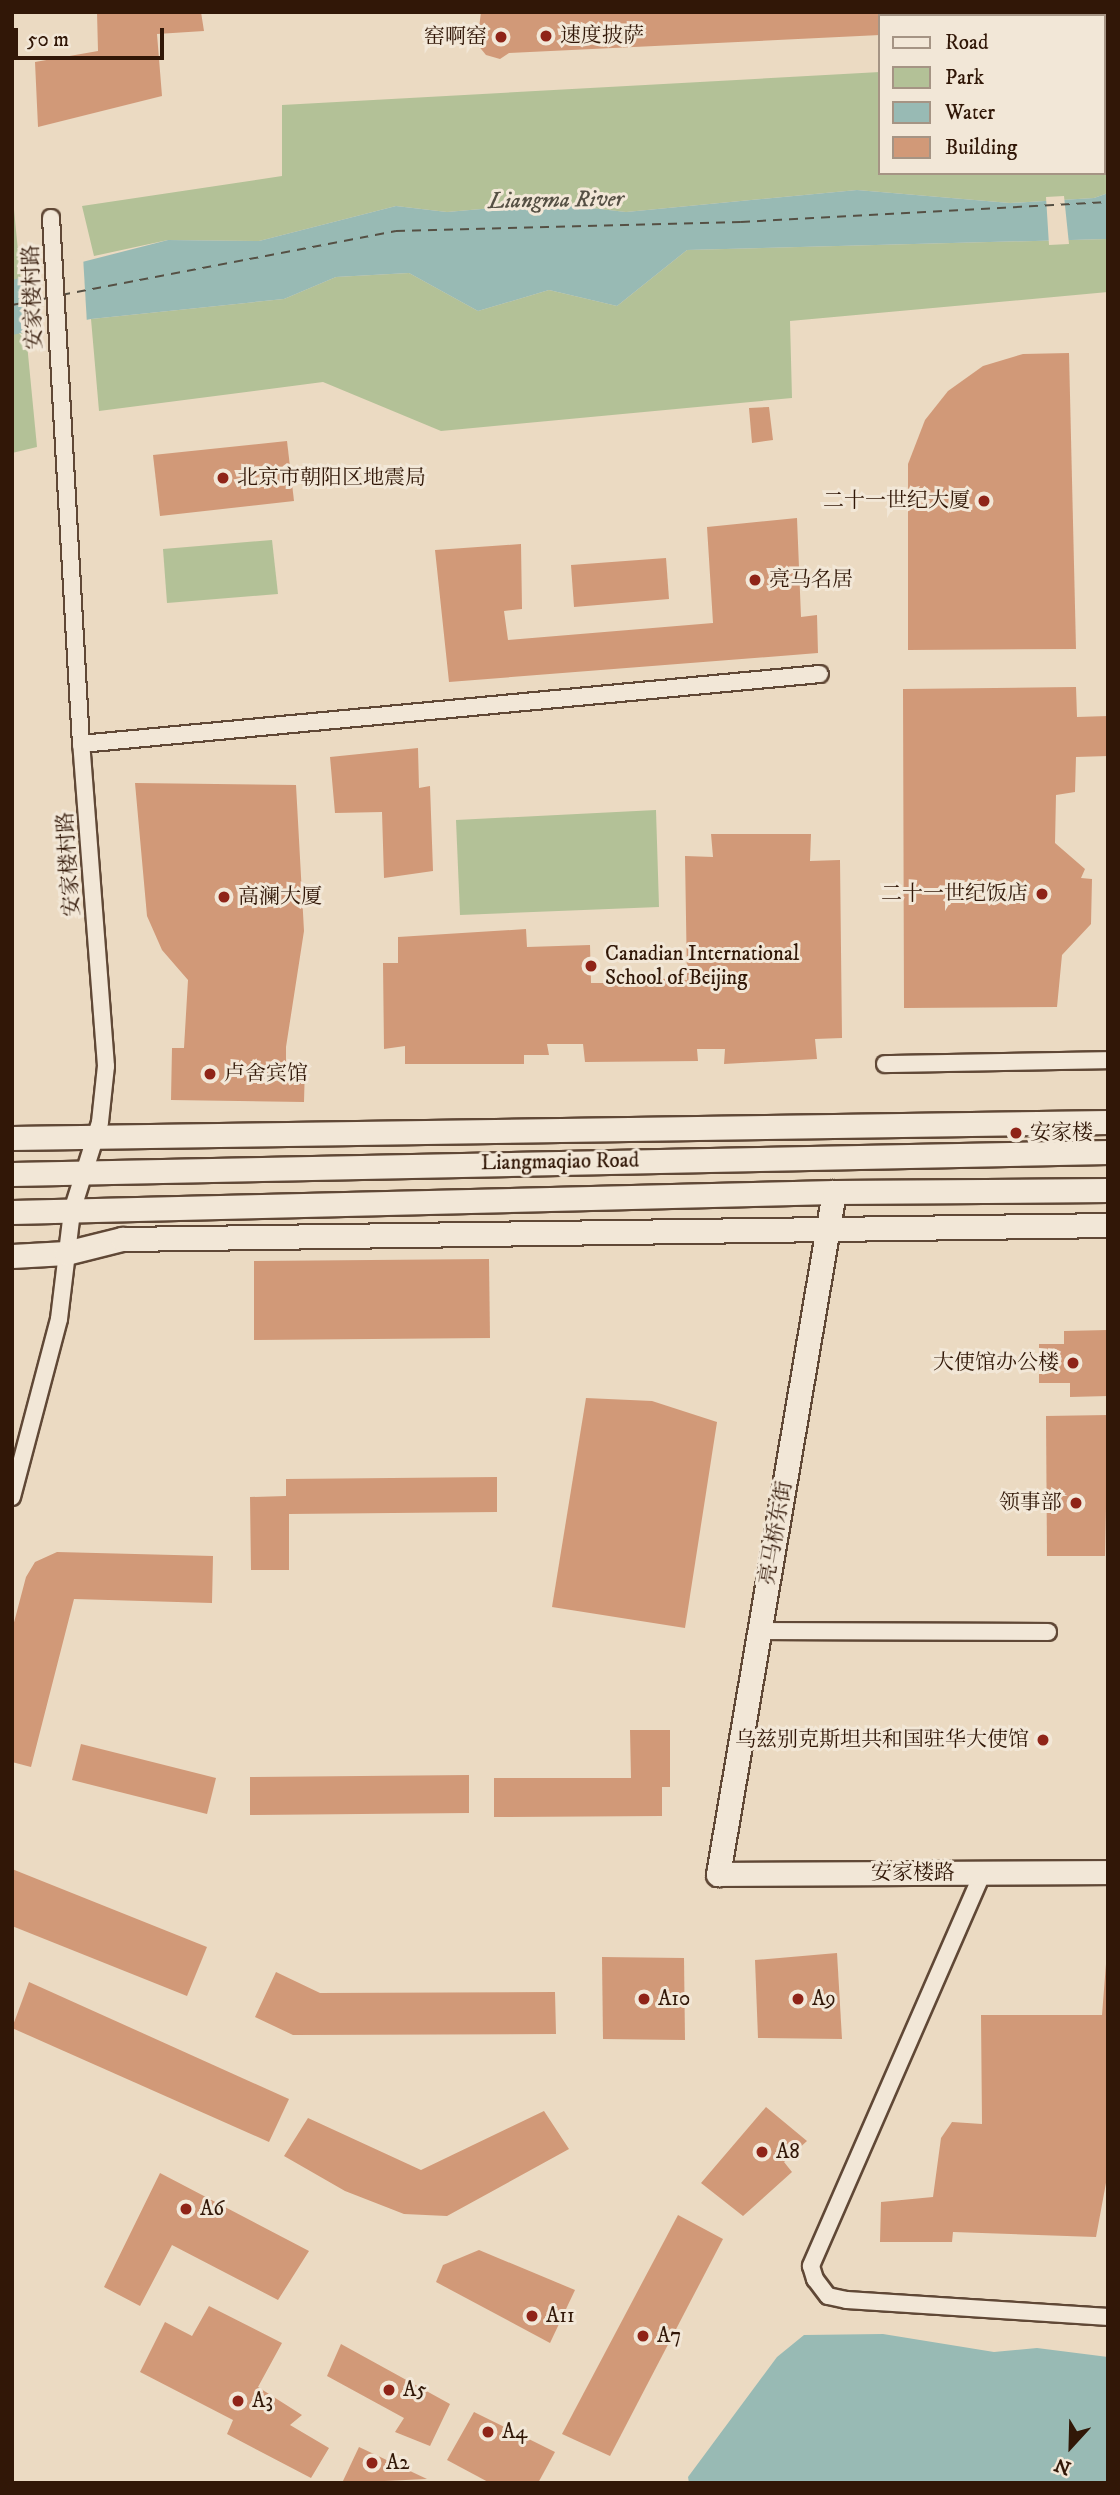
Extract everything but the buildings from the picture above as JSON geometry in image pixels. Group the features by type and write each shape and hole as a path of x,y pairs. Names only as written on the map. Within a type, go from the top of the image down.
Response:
{"street":[{"name":"安家楼村路","path":"12,1497 59,1319 72,1211 96,1136 106,1066 81,744 55,339 51,224"},
{"path":"81,744 820,674"},
{"path":"885,1064 1108,1060"},
{"path":"12,1138 1108,1122"},
{"name":"Liangmaqiao Road","path":"12,1174 1108,1152"},
{"name":"Liangmaqiao Road","path":"12,1212 834,1192 1108,1190"},
{"name":"亮马桥东街","path":"718,1874 834,1192"},
{"path":"12,1256 66,1253 122,1239 1108,1225"},
{"path":"760,1631 1048,1632"},
{"path":"983,1872 811,2266 815,2279 828,2296 846,2300 1108,2317"},
{"name":"安家楼路","path":"718,1874 1108,1872"}],"green space":[{"path":"878,72 878,175 1106,175 1106,130 1108,193 1094,198 1010,203 857,190 626,212 548,203 447,212 396,206 259,241 168,240 94,256 82,206 282,176 282,105"},
{"path":"12,189 37,447 12,453"},
{"path":"1108,239 1108,292 790,321 792,398 441,431 323,382 99,411 91,319 284,299 336,277 409,273 478,311 549,290 617,306 687,250"},
{"path":"272,540 278,594 167,603 163,549"},
{"path":"656,810 659,907 460,915 456,820"}],"water":[{"path":"857,190 1010,203 1094,198 1108,193 1108,239 687,250 617,306 549,290 478,311 409,273 336,277 284,299 91,319 12,335 12,280 168,240 259,241 396,206 447,212 548,203 626,212"},
{"path":"883,2334 994,2352 1037,2348 1108,2357 1108,2483 689,2483 688,2477 777,2357 804,2335"}],"pier":[{"path":"1064,196 1069,244 1049,245 1046,197"},
{"path":"83,256 87,324 29,335 23,273"}],"ferry route":[{"path":"61,295 396,231 741,222 1108,202"},
{"path":"12,305 49,298"}],"place":[{"name":"速度披萨","path":"546,36"},
{"name":"窑啊窑","path":"501,37"},
{"name":"北京市朝阳区地震局","path":"223,478"},
{"name":"二十一世纪大厦","path":"984,501"},
{"name":"亮马名居","path":"755,580"},
{"name":"二十一世纪饭店","path":"1042,894"},
{"name":"高澜大厦","path":"224,897"},
{"name":"Canadian International School of Beijing","path":"591,966"},
{"name":"卢舍宾馆","path":"210,1074"},
{"name":"安家楼","path":"1016,1133"},
{"name":"大使馆办公楼","path":"1073,1363"},
{"name":"领事部","path":"1076,1503"},
{"name":"乌兹别克斯坦共和国驻华大使馆","path":"1043,1740"},
{"name":"A10","path":"644,1999"},
{"name":"A9","path":"798,1999"},
{"name":"A8","path":"762,2152"},
{"name":"A6","path":"186,2209"},
{"name":"A11","path":"532,2316"},
{"name":"A7","path":"643,2336"},
{"name":"A5","path":"389,2390"},
{"name":"A3","path":"238,2401"},
{"name":"A4","path":"488,2432"},
{"name":"A2","path":"372,2463"}],"water label":[{"name":"Liangma River","path":"556,201"}]}
